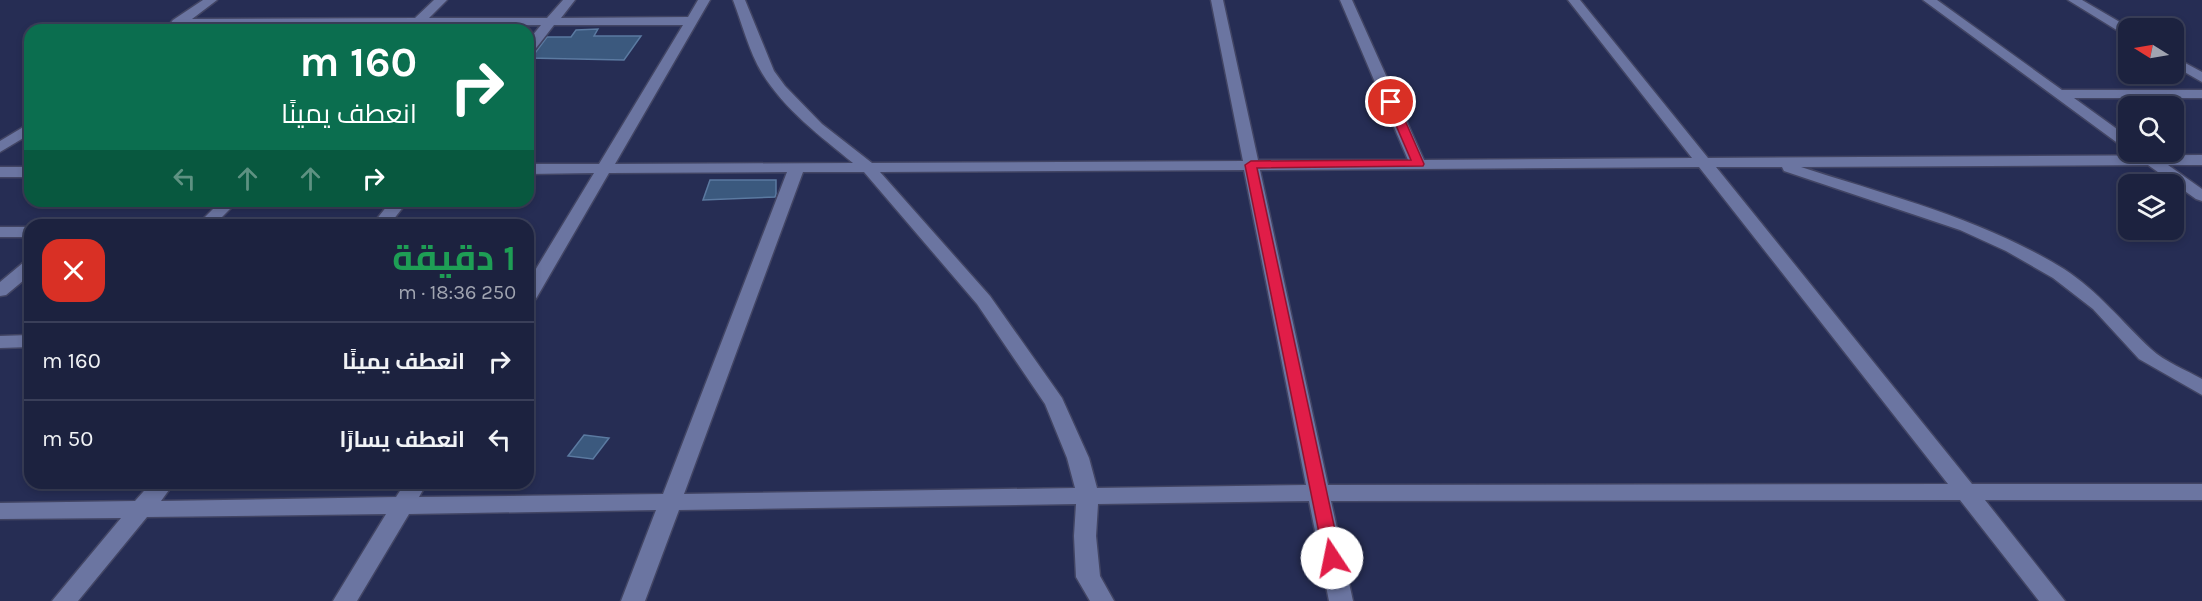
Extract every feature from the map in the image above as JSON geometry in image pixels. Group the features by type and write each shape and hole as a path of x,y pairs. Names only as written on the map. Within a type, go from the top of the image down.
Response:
{"street":[{"path":"177,24 210,0"},
{"path":"416,24 441,0"},
{"path":"534,42 569,0"},
{"path":"534,287 704,0"},
{"path":"739,0 767,71 780,89 817,127 868,167 984,300 1055,403 1078,458 1088,496 1085,536 1088,577 1101,601"},
{"path":"1216,0 1341,601"},
{"path":"1346,0 1418,164"},
{"path":"1574,0 2053,601"},
{"path":"1929,0 2118,137"},
{"path":"2074,0 2118,27"},
{"path":"469,24 551,21 692,21"},
{"path":"2184,67 2202,78"},
{"path":"2059,94 2202,94"},
{"path":"0,148 24,131"},
{"path":"534,169 1705,164 2118,157"},
{"path":"2184,159 2202,160"},
{"path":"2154,162 2202,196"},
{"path":"1776,163 1966,226 2012,247 2059,274 2099,305 2146,355 2202,388"},
{"path":"633,601 797,167"},
{"path":"0,172 24,172"},
{"path":"211,219 224,207"},
{"path":"385,219 395,207"},
{"path":"0,232 24,232"},
{"path":"0,291 24,271"},
{"path":"0,342 24,341"},
{"path":"64,601 158,489"},
{"path":"345,601 412,489"},
{"path":"0,511 1319,493 2202,492"}],"building":[{"path":"598,29 594,36 641,36 624,60 534,58 534,53 547,37 571,37 576,30"},
{"path":"710,180 776,180 776,194 775,197 703,200"},
{"path":"584,435 609,438 593,459 568,456"}],"route":[{"path":"1332,558 1251,165 1418,164 1391,102"}]}
